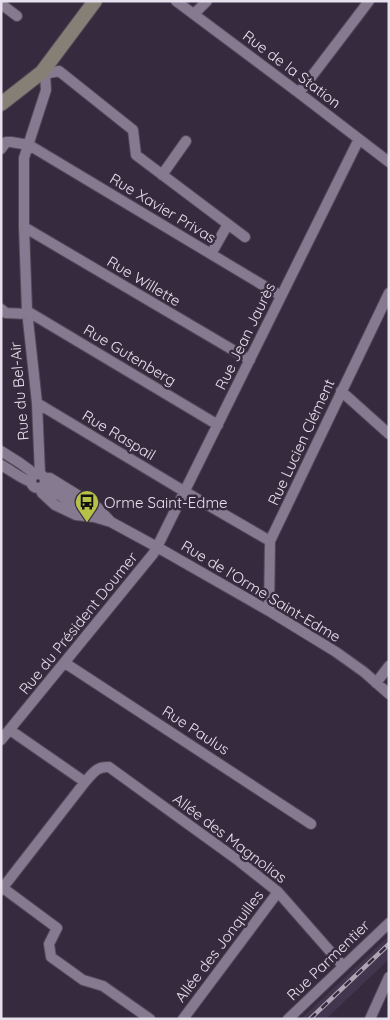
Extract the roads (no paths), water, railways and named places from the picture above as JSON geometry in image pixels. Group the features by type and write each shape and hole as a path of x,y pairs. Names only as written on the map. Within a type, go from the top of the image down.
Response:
{"main road":[{"path":"1,104 44,73 94,1"}],"street":[{"name":"Rue de la Station","path":"176,1 389,162"},
{"path":"194,14 207,1"},
{"path":"299,93 369,1"},
{"path":"1,4 17,16"},
{"path":"44,73 59,71 133,130 136,155 245,237"},
{"name":"Rue du Bel-Air","path":"39,480 37,403 28,312 24,227 24,158 46,90 44,73"},
{"name":"Rue Jean Jaurès","path":"157,547 359,139"},
{"path":"162,175 186,141"},
{"path":"1,149 6,142 29,145"},
{"name":"Rue Xavier Privas","path":"29,145 281,296"},
{"path":"211,254 228,224"},
{"name":"Rue Willette","path":"24,227 250,360"},
{"name":"Rue Lucien Clément","path":"269,611 270,541 389,293"},
{"path":"1,309 6,313 28,312"},
{"name":"Rue Gutenberg","path":"28,312 218,425"},
{"path":"341,391 389,434"},
{"name":"Rue Raspail","path":"37,403 270,541"},
{"name":"Rue de l'Orme Saint-Edme","path":"1,451 20,462 39,480 42,493 55,505 76,515 112,522 157,547 336,652 364,672 389,694"},
{"name":"Rue de l'Orme Saint-Edme","path":"5,467 39,480 50,478 96,507 112,522"},
{"name":"Rue du Président Doumer","path":"1,740 157,547"},
{"name":"Rue Paulus","path":"65,662 311,824"},
{"path":"376,683 389,666"},
{"path":"10,730 85,782 2,889 57,928 49,944 51,957 83,980 103,986 150,1019"},
{"name":"Allée des Magnolias","path":"85,782 102,766 110,767 278,892 343,966"},
{"name":"Allée des Jonquilles","path":"183,1019 278,892"},
{"name":"Rue Parmentier","path":"288,1019 389,923"},
{"path":"370,1019 389,977"}],"railway":[{"path":"310,1019 389,944"}],"place":[{"name":"Orme Saint-Edme","path":"87,523"}]}
